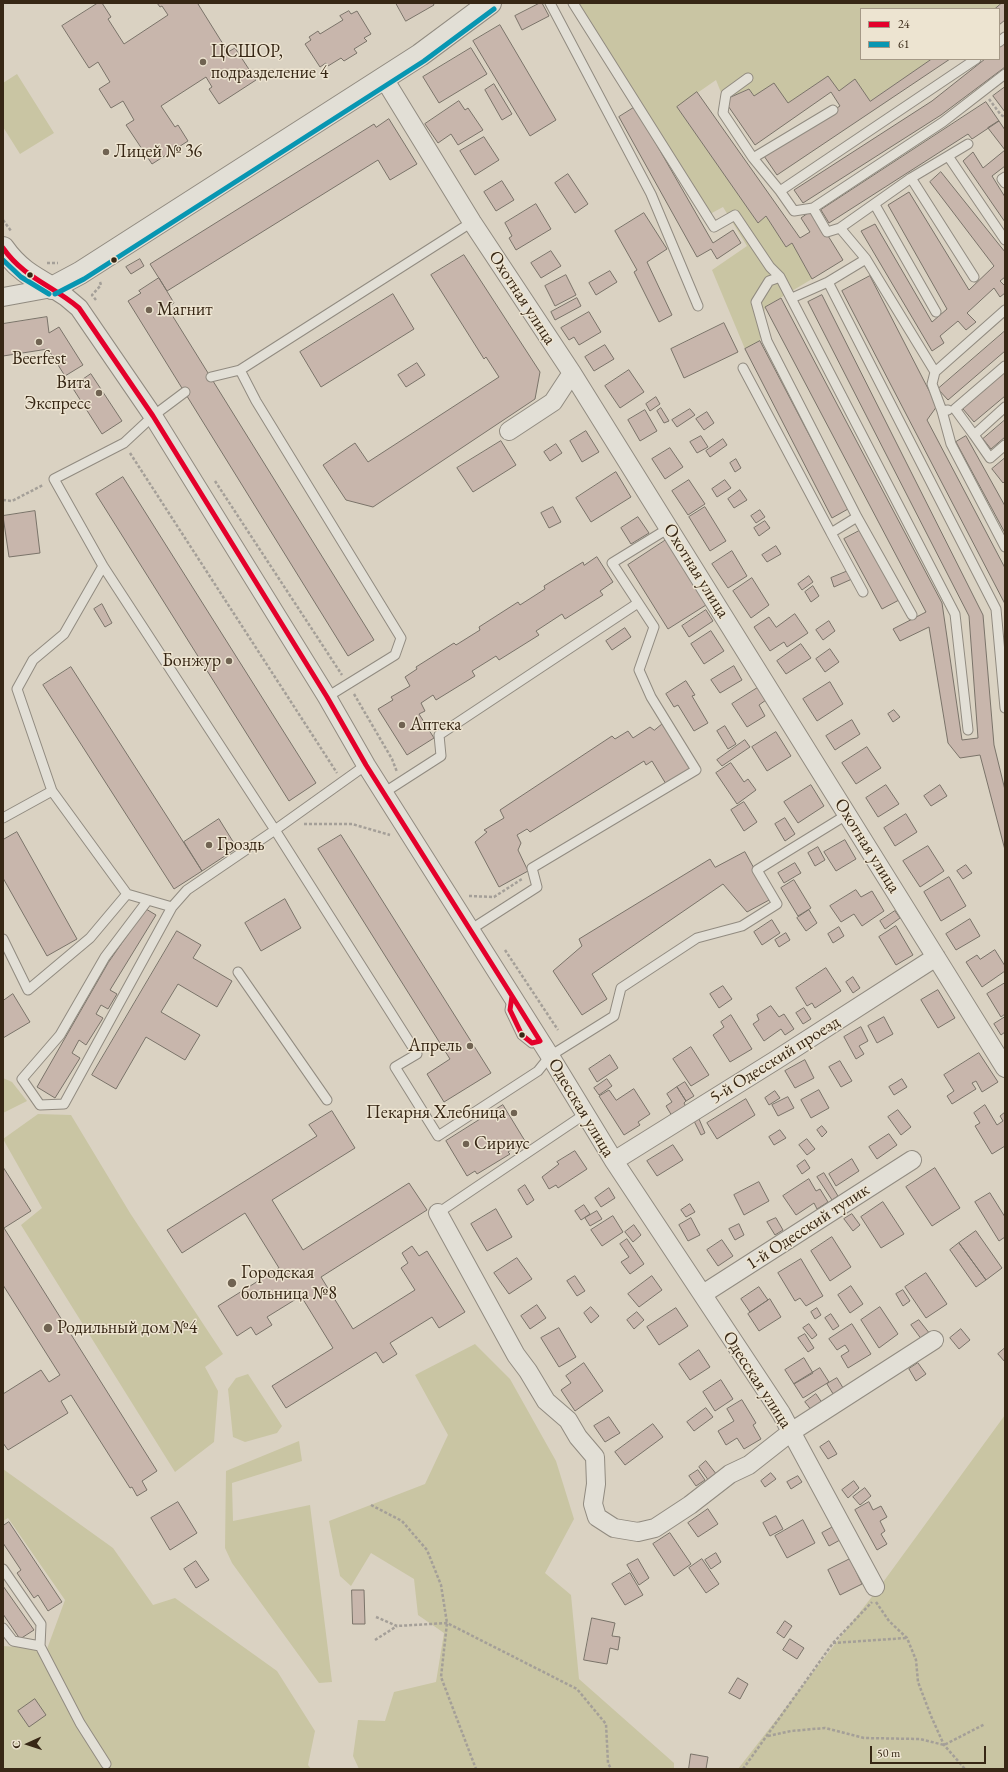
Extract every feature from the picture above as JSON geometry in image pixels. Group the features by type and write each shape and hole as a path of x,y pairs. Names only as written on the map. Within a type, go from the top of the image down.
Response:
{"street":[{"path":"3,297 52,288 80,273 420,55 490,3"},
{"name":"Охотная улица","path":"383,78 472,222 572,373 1005,1068"},
{"name":"Одесская улица","path":"3,248 13,262 32,277 66,297 79,308 153,416 327,697 366,765 550,1056 614,1161 703,1294 745,1362 781,1413 875,1587"},
{"path":"509,431 553,402 572,373"},
{"name":"5-й Одесский проезд","path":"614,1161 776,1060 936,957"},
{"name":"1-й Одесский тупик","path":"703,1294 912,1160"},
{"path":"438,1213 516,1356 528,1371 546,1401 568,1420 578,1438 594,1457 596,1484 593,1504 597,1517 614,1528 638,1532 655,1528 690,1505 730,1474 749,1465 791,1432 934,1340"}],"lane":[{"path":"550,3 651,194 698,306"},
{"path":"573,3 714,227 735,215 770,267 780,277 792,298 955,614 968,730"},
{"path":"780,191 975,60"},
{"path":"748,78 726,94 723,113 753,158 794,211 813,208 943,122 1005,74"},
{"path":"753,158 833,110"},
{"path":"813,208 827,232 840,228 875,205 911,178 968,144"},
{"path":"948,156 1005,240"},
{"path":"1005,177 1002,179 1005,183"},
{"path":"911,178 974,278"},
{"path":"875,205 936,312"},
{"path":"211,377 240,370 472,222"},
{"path":"840,228 866,259 935,372"},
{"path":"792,298 828,282 866,259"},
{"path":"780,277 768,281 756,302 767,341 857,517 912,615"},
{"path":"828,282 996,609 1005,708"},
{"path":"1005,310 935,372 932,384 942,411 951,444 1005,547"},
{"path":"942,411 955,409 1005,366"},
{"path":"743,368 863,592"},
{"path":"240,370 256,401 402,638 395,655 327,697"},
{"path":"184,392 153,416 124,443 54,479 103,566 275,830 417,1054 395,1067 438,1136 538,1071 550,1056 614,1016 621,988 697,938 742,926 777,904 757,870 848,814"},
{"path":"974,435 1005,407"},
{"path":"955,409 990,458 1005,446"},
{"path":"831,533 857,517"},
{"path":"470,930 537,887 532,868 696,770 651,697 638,670 654,627 612,563 669,528"},
{"path":"103,566 64,634 33,660 17,689 52,791 127,894 172,907"},
{"path":"384,792 440,756 439,735 638,603"},
{"path":"148,900 105,957 60,1036 22,1079 40,1105 64,1104 172,907 187,890 366,765"},
{"path":"3,818 52,791"},
{"path":"3,939 28,990 90,938 127,894"},
{"path":"238,972 326,1100"},
{"path":"438,1213 585,1114"},
{"path":"3,1569 41,1624 40,1646 80,1723 106,1764"},
{"path":"3,1628 13,1641 40,1646"}],"path":[{"path":"983,91 1001,115 1005,117"},
{"path":"124,443 343,782"},
{"path":"3,500 12,501 54,479"},
{"path":"285,823 352,824 394,836 390,830"},
{"path":"468,896 494,896 533,872"},
{"path":"371,1505 402,1521 426,1550 441,1585 447,1623 441,1677 476,1769"},
{"path":"743,1769 833,1643 874,1599 889,1621 907,1638 916,1660 918,1682 931,1716 944,1745 965,1769"},
{"path":"376,1617 397,1626 447,1623 577,1689 606,1724 608,1763 611,1769"},
{"path":"375,1640 397,1626"},
{"path":"833,1643 907,1638"},
{"path":"767,1736 791,1731 825,1728 864,1738 920,1739 944,1745 985,1724"}],"shaded area":[{"path":"579,3 1002,3 996,8 860,8 860,60 931,60 870,101 855,79 839,91 827,77 788,103 754,96 748,89 724,100 716,80 677,107 758,223 766,216 786,247 792,243 812,279 765,307 760,341 745,349 712,270 747,246 723,207 710,214 638,102"},
{"path":"17,74 54,133 20,154 3,127 3,83"},
{"path":"3,1078 12,1082 27,1101 3,1113"},
{"path":"38,1114 71,1115 130,1213 223,1354 205,1367 218,1391 214,1442 175,1472 21,1225 42,1208 3,1139"},
{"path":"475,1344 510,1379 556,1461 574,1519 545,1573 571,1595 579,1679 674,1763 674,1769 359,1769 353,1756 358,1720 385,1721 394,1692 436,1682 444,1633 418,1615 414,1579 371,1553 351,1586 340,1576 329,1521 425,1484 448,1435 415,1375"},
{"path":"248,1374 282,1426 277,1433 245,1442 233,1437 228,1389 236,1378"},
{"path":"1005,1415 1005,1769 738,1769 881,1585"},
{"path":"299,1441 302,1461 232,1483 233,1521 310,1505 332,1682 319,1683 232,1563 225,1548 226,1471"},
{"path":"3,1469 113,1548 153,1605 175,1598 277,1671 315,1731 308,1765 311,1769 3,1769 3,1646 47,1649 65,1600 8,1518 3,1521"}],"building":[{"path":"98,3 102,3 111,17 108,19 124,44 168,15 162,6 160,7 157,3 200,3 198,4 228,52 235,48 256,80 219,104 209,89 212,87 206,77 161,106 175,127 178,125 188,141 152,164 126,125 134,120 123,101 111,108 99,89 110,82 98,62 89,68 62,26"},
{"path":"396,3 433,3 434,5 406,21"},
{"path":"542,3 549,16 522,30 515,16"},
{"path":"1002,3 1005,3 1005,20 1000,24 1000,8 996,8"},
{"path":"349,11 351,14 357,11 371,34 364,38 367,41 354,49 357,53 344,61 341,58 328,66 326,63 320,67 305,44 311,40 309,37 318,31 320,34 343,20 340,16"},
{"path":"500,25 556,120 530,136 473,41"},
{"path":"1005,43 1005,67 941,115 803,203 794,190 932,101 984,60 1000,60 1000,47"},
{"path":"471,48 487,74 439,103 423,77"},
{"path":"931,60 949,60 777,175 764,156 840,106 831,92 755,145 724,100 749,89 754,96 774,83 788,103 828,76 839,91 855,79 870,101"},
{"path":"494,84 512,114 502,120 485,90"},
{"path":"1005,87 1005,112 993,96"},
{"path":"697,92 800,238 810,232 801,218 812,210 843,260 812,279 792,243 786,247 766,216 758,223 677,107"},
{"path":"459,101 465,110 468,108 483,130 458,145 451,134 438,143 425,124"},
{"path":"986,102 999,121 972,139 968,134 829,223 821,210"},
{"path":"635,107 713,243 733,230 741,243 717,259 711,249 697,257 619,117"},
{"path":"389,119 417,164 390,180 378,160 167,291 150,264 374,124 376,127"},
{"path":"999,121 1005,130 1005,150 988,128"},
{"path":"484,137 499,160 475,175 460,151"},
{"path":"1005,150 1005,166 992,176 1005,197 1005,222 963,161 973,152 983,168"},
{"path":"941,172 1005,252 1005,277 1000,281 1005,286 1005,293 1000,297 994,288 967,313 976,322 966,330 958,321 940,336 944,343 932,351 861,231 875,224 932,322 947,309 888,205 909,192 969,290 994,266 930,182"},
{"path":"568,174 588,204 575,213 555,183"},
{"path":"502,181 514,200 496,211 484,192"},
{"path":"536,204 551,229 516,250 509,238 512,236 505,223"},
{"path":"644,213 667,249 647,262 672,315 659,322 634,272 637,270 615,231"},
{"path":"551,251 561,266 541,278 531,263"},
{"path":"464,255 540,372 535,399 373,507 346,500 323,465 355,443 368,462 499,377 486,357 484,359 431,275"},
{"path":"140,259 144,266 131,274 126,267"},
{"path":"610,271 617,282 596,295 589,283"},
{"path":"566,275 576,295 555,306 545,286"},
{"path":"870,276 937,406 927,420 1005,568 1005,604 842,291"},
{"path":"159,278 174,303 167,307 374,640 348,656 128,301 141,293 139,291"},
{"path":"393,294 414,329 321,387 300,352"},
{"path":"822,295 983,615 994,745 1005,790 1005,850 980,755 960,758 948,743 929,627 900,641 893,629 926,612 765,307 781,298 942,603 962,740 978,738 969,616 808,302"},
{"path":"577,298 581,306 555,320 551,312"},
{"path":"589,312 601,332 579,345 574,337 569,340 561,328"},
{"path":"47,317 49,333 59,327 83,365 65,376 48,349 3,356 3,324"},
{"path":"724,323 738,352 684,378 671,349"},
{"path":"1005,331 1005,351 948,400 938,389"},
{"path":"760,341 848,509 832,518 745,349"},
{"path":"605,345 614,359 594,371 585,357"},
{"path":"417,363 425,375 406,387 398,375"},
{"path":"629,370 644,392 620,408 605,386"},
{"path":"1005,372 1005,396 974,422 963,409"},
{"path":"91,374 122,421 102,434 72,387"},
{"path":"656,397 660,404 650,411 646,404"},
{"path":"661,408 669,421 664,423 657,411"},
{"path":"690,409 695,415 677,427 672,420"},
{"path":"645,410 657,431 640,441 628,420"},
{"path":"707,412 714,423 704,430 696,419"},
{"path":"1005,420 1005,437 991,449 983,439"},
{"path":"586,431 599,452 582,462 570,441"},
{"path":"701,436 708,447 697,453 690,442"},
{"path":"966,436 1005,506 1005,533 956,442"},
{"path":"723,439 727,445 710,457 706,451"},
{"path":"501,441 516,465 473,492 457,468"},
{"path":"556,444 562,453 550,461 544,452"},
{"path":"670,448 683,467 665,479 652,459"},
{"path":"1005,458 1005,481 1003,483 992,469"},
{"path":"736,459 741,468 735,472 730,463"},
{"path":"616,472 631,497 591,522 576,498"},
{"path":"123,477 316,783 289,801 96,494"},
{"path":"689,480 705,504 688,515 672,491"},
{"path":"725,480 731,488 717,497 712,489"},
{"path":"740,490 747,500 734,508 728,499"},
{"path":"553,507 561,522 549,528 541,513"},
{"path":"705,507 726,541 710,551 689,517"},
{"path":"760,510 765,517 756,523 751,516"},
{"path":"35,511 40,553 9,557 3,516"},
{"path":"638,517 649,533 631,544 621,528"},
{"path":"765,521 770,528 759,536 754,528"},
{"path":"861,530 899,600 882,609 844,539"},
{"path":"666,540 706,605 668,629 628,565"},
{"path":"776,546 781,554 767,562 762,555"},
{"path":"732,551 747,576 728,588 712,564"},
{"path":"597,557 613,582 600,591 603,595 565,619 562,614 536,631 539,635 499,660 496,656 472,671 475,676 436,700 433,695 421,703 425,711 419,714 434,738 407,755 378,709 393,700 391,697 410,686 405,677 417,669 416,667 454,643 456,645 480,630 479,627 518,602 520,605 545,589 544,586 583,562 584,565"},
{"path":"848,571 852,579 834,587 831,578"},
{"path":"809,576 813,582 802,590 798,584"},
{"path":"752,578 769,605 751,618 733,591"},
{"path":"813,586 819,596 811,602 805,592"},
{"path":"102,604 112,623 105,627 94,609"},
{"path":"706,610 713,621 689,637 682,626"},
{"path":"795,614 808,633 787,647 784,642 770,651 754,627 769,617 776,627"},
{"path":"829,621 835,631 823,640 816,630"},
{"path":"625,628 631,637 612,650 606,641"},
{"path":"711,631 724,651 704,664 691,644"},
{"path":"801,644 811,658 786,674 777,661"},
{"path":"830,649 839,662 825,672 816,659"},
{"path":"734,666 742,680 720,693 711,680"},
{"path":"71,667 202,871 174,889 43,685"},
{"path":"686,681 695,695 692,696 708,723 694,731 678,705 674,707 666,694"},
{"path":"830,682 843,704 817,721 803,699"},
{"path":"759,687 766,700 759,705 765,716 747,727 732,704"},
{"path":"894,710 900,717 893,722 888,714"},
{"path":"852,720 860,734 835,750 826,736"},
{"path":"665,722 693,769 666,784 652,761 646,765 644,761 530,832 527,829 517,835 521,843 518,850 528,871 499,887 475,842 487,832 484,830 504,818 500,810 612,736 615,739 628,731 633,738 650,727 654,730"},
{"path":"725,726 736,744 728,749 717,731"},
{"path":"776,732 791,756 767,771 752,747"},
{"path":"745,740 750,747 722,766 717,760"},
{"path":"867,747 881,768 856,784 842,763"},
{"path":"731,763 744,782 748,779 756,790 737,804 716,773"},
{"path":"811,785 824,806 798,823 784,802"},
{"path":"886,785 899,804 878,817 866,798"},
{"path":"940,785 947,796 931,806 924,796"},
{"path":"744,802 757,822 744,831 731,810"},
{"path":"906,814 917,832 895,846 884,828"},
{"path":"785,818 795,834 785,841 775,824"},
{"path":"219,819 237,848 202,871 184,842"},
{"path":"17,832 77,939 47,956 3,878 3,840"},
{"path":"341,835 491,1073 444,1102 427,1074 450,1059 318,849"},
{"path":"845,840 856,859 836,871 824,852"},
{"path":"928,846 944,871 920,887 903,861"},
{"path":"818,847 825,860 815,866 808,853"},
{"path":"745,852 771,899 747,912 723,884 592,974 607,999 582,1015 553,971 582,946 579,939 710,859 715,867"},
{"path":"795,863 801,873 784,883 778,873"},
{"path":"966,865 972,873 963,879 957,871"},
{"path":"949,877 966,906 941,921 924,892"},
{"path":"794,880 811,908 798,916 781,888"},
{"path":"856,890 861,897 872,891 884,911 862,926 854,914 841,922 830,906"},
{"path":"285,899 301,928 261,951 245,923"},
{"path":"146,909 156,915 110,990 117,994 108,1009 101,1005 96,1014 103,1018 86,1045 79,1040 72,1053 80,1058 55,1098 37,1087 108,963"},
{"path":"809,910 817,923 806,931 797,918"},
{"path":"895,911 900,918 885,929 880,921"},
{"path":"970,919 980,936 956,950 946,934"},
{"path":"772,920 780,933 762,945 754,932"},
{"path":"896,926 913,955 896,965 879,937"},
{"path":"839,927 844,936 833,943 828,934"},
{"path":"177,931 201,945 193,958 232,981 217,1007 178,984 161,1012 200,1035 185,1060 146,1037 116,1089 92,1075"},
{"path":"786,933 790,940 779,947 775,940"},
{"path":"995,950 1005,966 1005,971 982,987 966,962 977,955 980,959"},
{"path":"826,968 841,991 815,1008 812,1003 807,1006 796,988"},
{"path":"853,977 860,988 853,993 846,982"},
{"path":"1005,983 1005,1014 1001,1017 987,994"},
{"path":"723,986 732,999 719,1008 710,994"},
{"path":"938,990 955,1018 938,1028 921,1000"},
{"path":"13,994 30,1022 3,1038 3,1001"},
{"path":"771,1006 779,1017 784,1014 794,1029 785,1035 781,1029 764,1041 753,1024 759,1020 757,1015"},
{"path":"804,1008 811,1019 803,1024 796,1013"},
{"path":"731,1015 752,1049 730,1062 713,1035 724,1027 721,1022"},
{"path":"884,1017 893,1034 877,1043 868,1026"},
{"path":"1005,1017 1005,1032 1001,1035 994,1024"},
{"path":"861,1027 868,1041 859,1046 864,1054 856,1059 844,1037"},
{"path":"691,1047 709,1075 691,1086 673,1059"},
{"path":"979,1053 998,1082 982,1092 976,1081 972,1083 976,1089 952,1104 947,1096 954,1091 944,1075"},
{"path":"610,1055 618,1068 597,1082 589,1069"},
{"path":"805,1060 814,1078 795,1088 785,1071"},
{"path":"840,1061 852,1081 841,1087 829,1067"},
{"path":"607,1079 612,1086 599,1095 594,1088"},
{"path":"902,1079 907,1087 894,1095 889,1087"},
{"path":"685,1082 694,1096 686,1101 677,1087"},
{"path":"677,1087 686,1101 684,1103 686,1107 672,1116 666,1106 672,1102 667,1094"},
{"path":"634,1089 650,1114 638,1122 640,1125 624,1135 599,1096 609,1090 616,1100"},
{"path":"819,1090 829,1108 811,1118 801,1100"},
{"path":"775,1091 780,1098 769,1105 765,1098"},
{"path":"788,1097 794,1108 778,1116 772,1105"},
{"path":"746,1099 755,1115 717,1139 707,1123"},
{"path":"503,1105 525,1141 508,1152 510,1154 477,1174 475,1171 467,1176 446,1141"},
{"path":"985,1105 997,1125 1003,1121 1000,1116 1005,1112 1005,1146 992,1154 975,1126 980,1123 974,1113"},
{"path":"898,1110 911,1127 901,1135 888,1117"},
{"path":"332,1111 355,1148 272,1200 303,1250 409,1183 427,1210 321,1277 353,1329 415,1290 401,1268 408,1263 402,1253 412,1246 419,1256 427,1251 465,1312 439,1328 432,1317 390,1343 397,1354 383,1363 376,1352 286,1408 272,1386 333,1348 301,1296 267,1317 272,1325 256,1335 251,1327 237,1336 218,1306 279,1268 245,1213 182,1253 167,1230 317,1136 309,1125"},
{"path":"699,1119 705,1133 701,1135 694,1121"},
{"path":"822,1126 827,1132 822,1137 817,1130"},
{"path":"780,1130 786,1138 774,1145 769,1137"},
{"path":"889,1134 897,1145 877,1159 869,1147"},
{"path":"807,1139 815,1149 807,1155 799,1145"},
{"path":"673,1145 683,1160 657,1176 647,1161"},
{"path":"575,1151 587,1169 558,1188 556,1185 549,1189 542,1177 559,1164 557,1162"},
{"path":"852,1159 859,1171 836,1186 829,1174"},
{"path":"805,1160 810,1168 802,1174 797,1166"},
{"name":"Родильный дом №4","path":"3,1167 31,1211 4,1228 157,1471 142,1481 147,1490 137,1496 132,1487 130,1488 71,1395 61,1401 68,1413 8,1450 3,1443 3,1394 41,1370 49,1382 60,1375 3,1285"},
{"path":"935,1168 960,1208 932,1226 906,1187"},
{"path":"824,1173 838,1196 832,1200 817,1177"},
{"path":"809,1179 816,1191 820,1189 828,1202 817,1209 814,1203 796,1215 783,1196"},
{"path":"759,1182 769,1201 744,1215 734,1195"},
{"path":"525,1185 534,1200 527,1205 518,1190"},
{"path":"609,1188 615,1198 601,1207 595,1198"},
{"path":"990,1193 1005,1217 1005,1237 999,1241 975,1202"},
{"path":"883,1202 904,1234 881,1248 861,1217"},
{"path":"690,1204 695,1212 686,1217 681,1210"},
{"path":"584,1205 590,1214 581,1220 575,1211"},
{"path":"496,1209 512,1237 487,1251 471,1224"},
{"path":"597,1211 602,1219 590,1226 585,1218"},
{"path":"852,1214 860,1225 853,1231 844,1219"},
{"path":"613,1216 623,1232 602,1246 591,1230"},
{"path":"691,1218 700,1235 688,1241 679,1225"},
{"path":"776,1218 783,1230 775,1235 767,1222"},
{"path":"739,1224 744,1235 735,1240 729,1229"},
{"path":"634,1225 641,1235 633,1242 625,1232"},
{"path":"976,1231 1002,1268 986,1280 959,1243"},
{"path":"832,1237 851,1267 830,1281 811,1251"},
{"path":"627,1239 644,1264 630,1274 621,1262 629,1257 620,1244"},
{"path":"722,1240 733,1256 718,1266 707,1250"},
{"path":"959,1243 986,1280 976,1287 950,1250"},
{"path":"517,1258 532,1279 509,1294 494,1273"},
{"path":"801,1259 823,1296 806,1306 800,1298 795,1301 778,1273"},
{"path":"926,1273 947,1304 926,1318 905,1287"},
{"path":"575,1276 585,1291 577,1296 567,1281"},
{"path":"652,1276 662,1290 639,1307 628,1294"},
{"path":"851,1286 863,1304 850,1313 838,1295"},
{"path":"759,1287 768,1300 750,1312 741,1299"},
{"path":"903,1290 910,1301 903,1306 896,1294"},
{"path":"770,1299 781,1317 759,1331 748,1314"},
{"path":"537,1305 546,1318 530,1329 521,1316"},
{"path":"591,1307 599,1316 591,1323 584,1313"},
{"path":"880,1307 898,1334 879,1348 861,1320"},
{"path":"676,1308 688,1326 659,1345 647,1327"},
{"path":"817,1308 821,1315 815,1319 811,1312"},
{"path":"637,1312 644,1320 634,1329 627,1320"},
{"path":"831,1314 839,1326 833,1330 825,1318"},
{"path":"919,1320 930,1334 922,1340 911,1325"},
{"path":"809,1324 817,1335 812,1339 803,1328"},
{"path":"852,1324 871,1354 848,1368 841,1356 849,1351 845,1345 837,1350 829,1339"},
{"path":"559,1328 576,1357 559,1367 541,1338"},
{"path":"961,1329 970,1340 959,1349 950,1338"},
{"path":"805,1334 814,1348 808,1352 798,1338"},
{"path":"1005,1348 1005,1362 998,1354"},
{"path":"699,1350 710,1367 690,1380 679,1364"},
{"path":"804,1358 813,1373 794,1384 785,1370"},
{"path":"584,1363 603,1391 575,1411 561,1390 571,1383 566,1376"},
{"path":"918,1363 926,1374 916,1381 909,1369"},
{"path":"820,1368 829,1382 803,1398 794,1384"},
{"path":"837,1378 845,1391 835,1397 827,1384"},
{"path":"721,1380 733,1399 715,1411 703,1392"},
{"path":"816,1394 823,1404 812,1411 805,1402"},
{"path":"742,1400 756,1423 753,1425 761,1439 744,1449 737,1438 726,1445 718,1431 734,1421 727,1409"},
{"path":"706,1408 713,1417 694,1431 687,1422"},
{"path":"609,1417 620,1433 605,1442 594,1426"},
{"path":"653,1424 663,1437 625,1465 615,1452"},
{"path":"829,1441 837,1454 828,1459 820,1447"},
{"path":"706,1461 717,1475 709,1481 699,1467"},
{"path":"698,1470 705,1480 696,1486 689,1476"},
{"path":"771,1473 776,1479 765,1487 761,1481"},
{"path":"798,1476 802,1482 791,1489 787,1482"},
{"path":"854,1481 859,1488 848,1498 842,1490"},
{"path":"865,1488 871,1496 860,1505 853,1497"},
{"path":"178,1502 197,1533 170,1550 151,1518"},
{"path":"869,1502 873,1510 881,1506 887,1517 880,1521 885,1531 881,1534 887,1544 877,1550 855,1510"},
{"path":"708,1509 718,1524 698,1537 688,1523"},
{"path":"776,1516 783,1529 770,1536 763,1523"},
{"path":"803,1520 815,1543 787,1558 775,1536"},
{"path":"9,1522 62,1602 48,1611 38,1595 34,1598 17,1573 21,1570 3,1543 3,1526"},
{"path":"833,1527 840,1540 829,1546 822,1533"},
{"path":"670,1533 691,1564 674,1576 653,1544"},
{"path":"716,1553 721,1562 711,1569 705,1560"},
{"path":"638,1559 649,1578 639,1585 627,1565"},
{"path":"702,1559 719,1584 706,1593 689,1568"},
{"path":"850,1559 862,1584 840,1595 828,1570"},
{"path":"196,1561 209,1580 196,1588 184,1569"},
{"path":"630,1573 643,1595 625,1605 612,1584"},
{"path":"3,1586 34,1630 20,1639 3,1614"},
{"path":"352,1590 364,1590 365,1624 353,1624"},
{"path":"592,1618 615,1623 612,1636 620,1637 618,1650 610,1648 607,1664 584,1660"},
{"path":"785,1621 792,1626 784,1638 777,1633"},
{"path":"790,1639 804,1648 797,1659 783,1650"},
{"path":"738,1678 748,1684 740,1699 729,1693"},
{"path":"35,1699 46,1715 29,1727 18,1711"},
{"path":"691,1754 708,1757 706,1769 689,1769"}],"transit line":[{"name":"61","path":"55,294 84,279 424,61 494,9"},
{"name":"24","path":"3,248 20,267 79,308 153,416 327,697 366,765 512,996"},
{"name":"61","path":"3,260 21,277 49,294"},
{"name":"24","path":"512,996 540,1041 532,1043 522,1035 510,1010 512,996"}],"place":[{"name":"ЦСШОР, подразделение 4","path":"203,62"},
{"name":"Лицей № 36","path":"106,152"},
{"name":"Магнит","path":"149,310"},
{"name":"Beerfest","path":"39,342"},
{"name":"Вита Экспресс","path":"99,393"},
{"name":"Бонжур","path":"229,661"},
{"name":"Аптека","path":"402,725"},
{"name":"Гроздь","path":"209,845"},
{"name":"Апрель","path":"470,1046"},
{"name":"Пекарня Хлебница","path":"514,1113"},
{"name":"Сириус","path":"466,1144"},
{"name":"Городская больница №8","path":"232,1283"},
{"name":"Родильный дом №4","path":"48,1328"}]}
